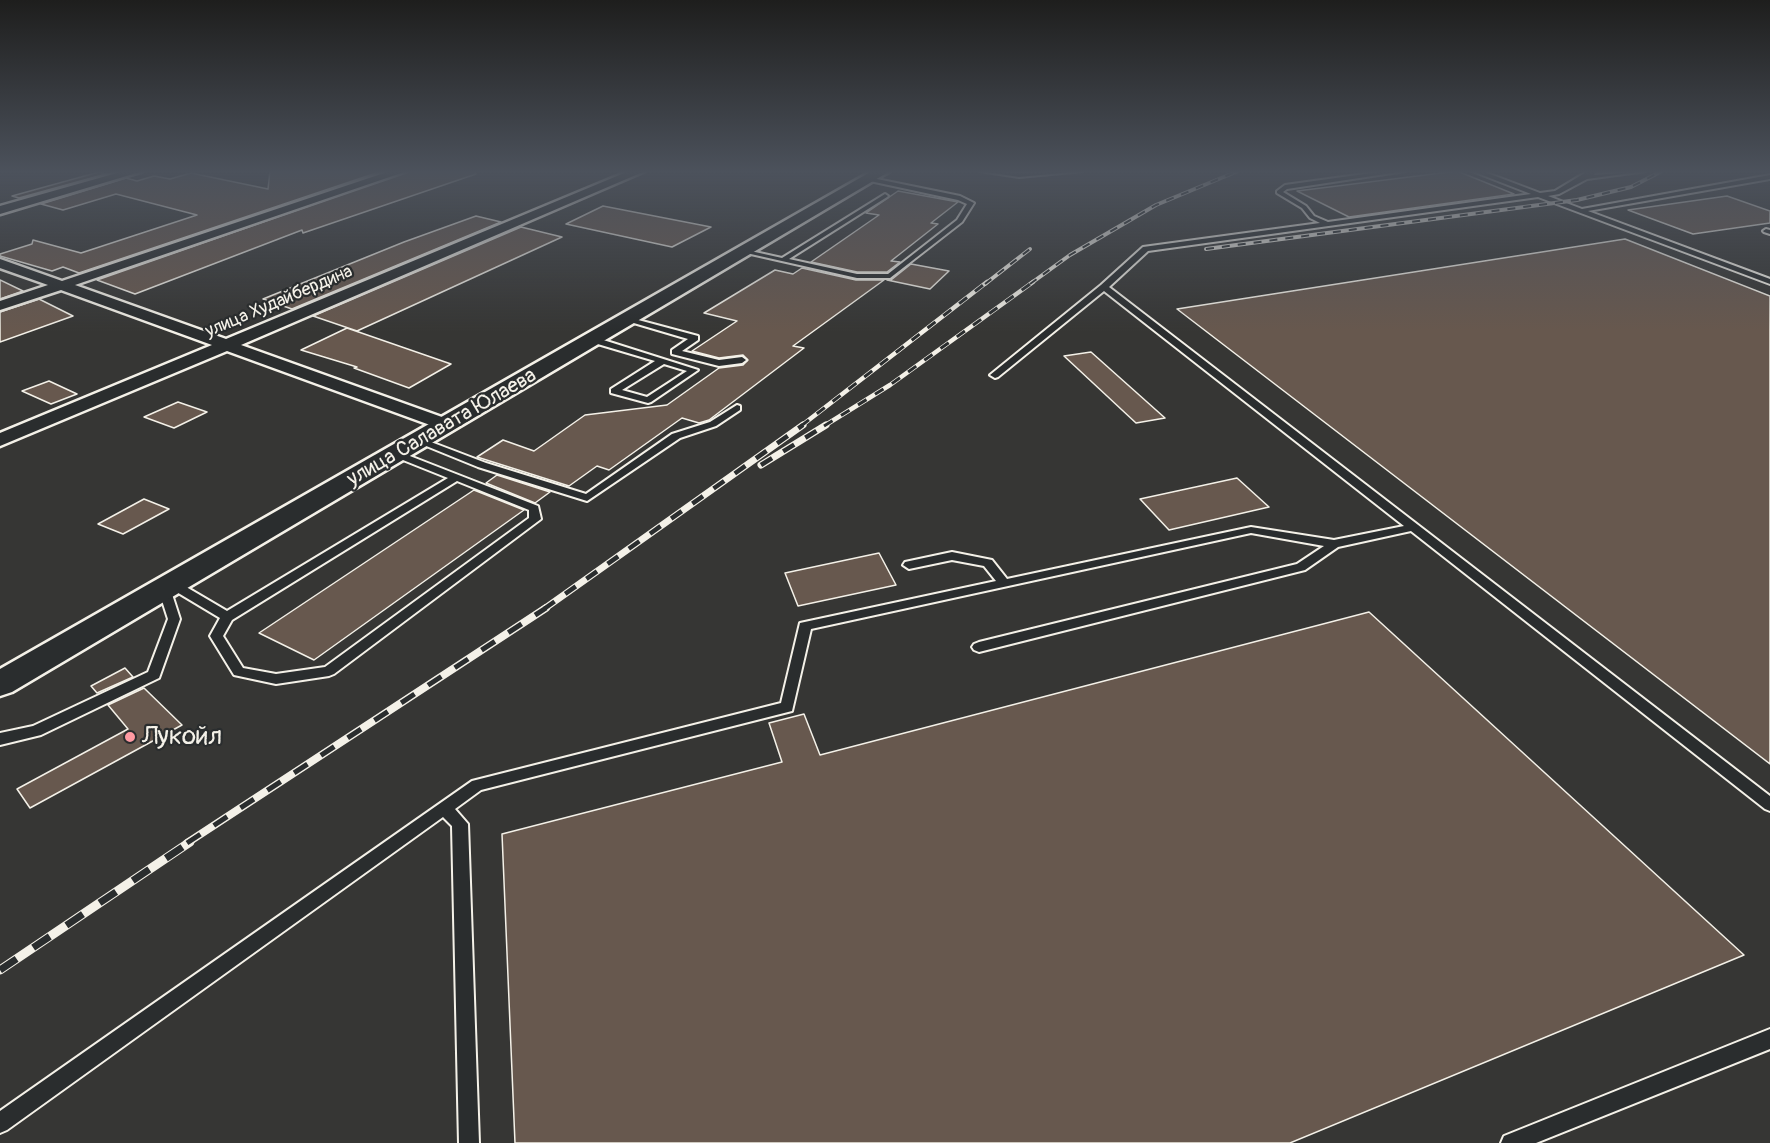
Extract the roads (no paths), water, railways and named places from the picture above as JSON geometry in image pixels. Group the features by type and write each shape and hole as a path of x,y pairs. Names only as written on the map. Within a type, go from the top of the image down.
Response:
{"street":[{"path":"0,306 242,224"},
{"name":"улица Худайбердина","path":"0,440 513,224"},
{"name":"улица Салавата Юлаева","path":"0,684 746,252 799,224"},
{"path":"0,263 64,284 447,425"}],"lane":[{"path":"783,260 827,224"},
{"path":"746,252 857,276 890,276 955,224"},
{"path":"995,375 1104,287 1146,249 1325,224"},
{"path":"1617,224 1770,282"},
{"path":"1104,287 1770,805"},
{"path":"630,319 695,338 675,352 719,363 742,360"},
{"path":"594,340 694,370 648,400 614,391 662,361"},
{"path":"419,441 482,465 587,498 676,436 713,424 737,408"},
{"path":"397,454 456,477 534,508 535,519 329,671 276,679 239,672 216,636 226,617 456,477"},
{"path":"979,647 1301,567 1334,544 1413,526"},
{"path":"0,1123 477,785 787,707 805,626 1251,530 1334,544"},
{"path":"909,565 952,556 988,563 1004,583"},
{"path":"168,586 226,617"},
{"path":"0,739 36,732 154,675 174,619 168,586"},
{"path":"444,808 460,824 469,1143"},
{"path":"1511,1143 1770,1039"}],"railway":[{"path":"1030,284 1070,255 1123,224"},
{"path":"1206,249 1393,224"},
{"path":"985,284 1030,249"},
{"path":"801,426 987,282"},
{"path":"824,426 890,385 1033,282"},
{"path":"544,609 803,425"},
{"path":"761,465 826,425"},
{"path":"187,843 546,608"},
{"path":"0,970 190,842"}],"place":[{"name":"Лукойл","path":"130,737"}]}
